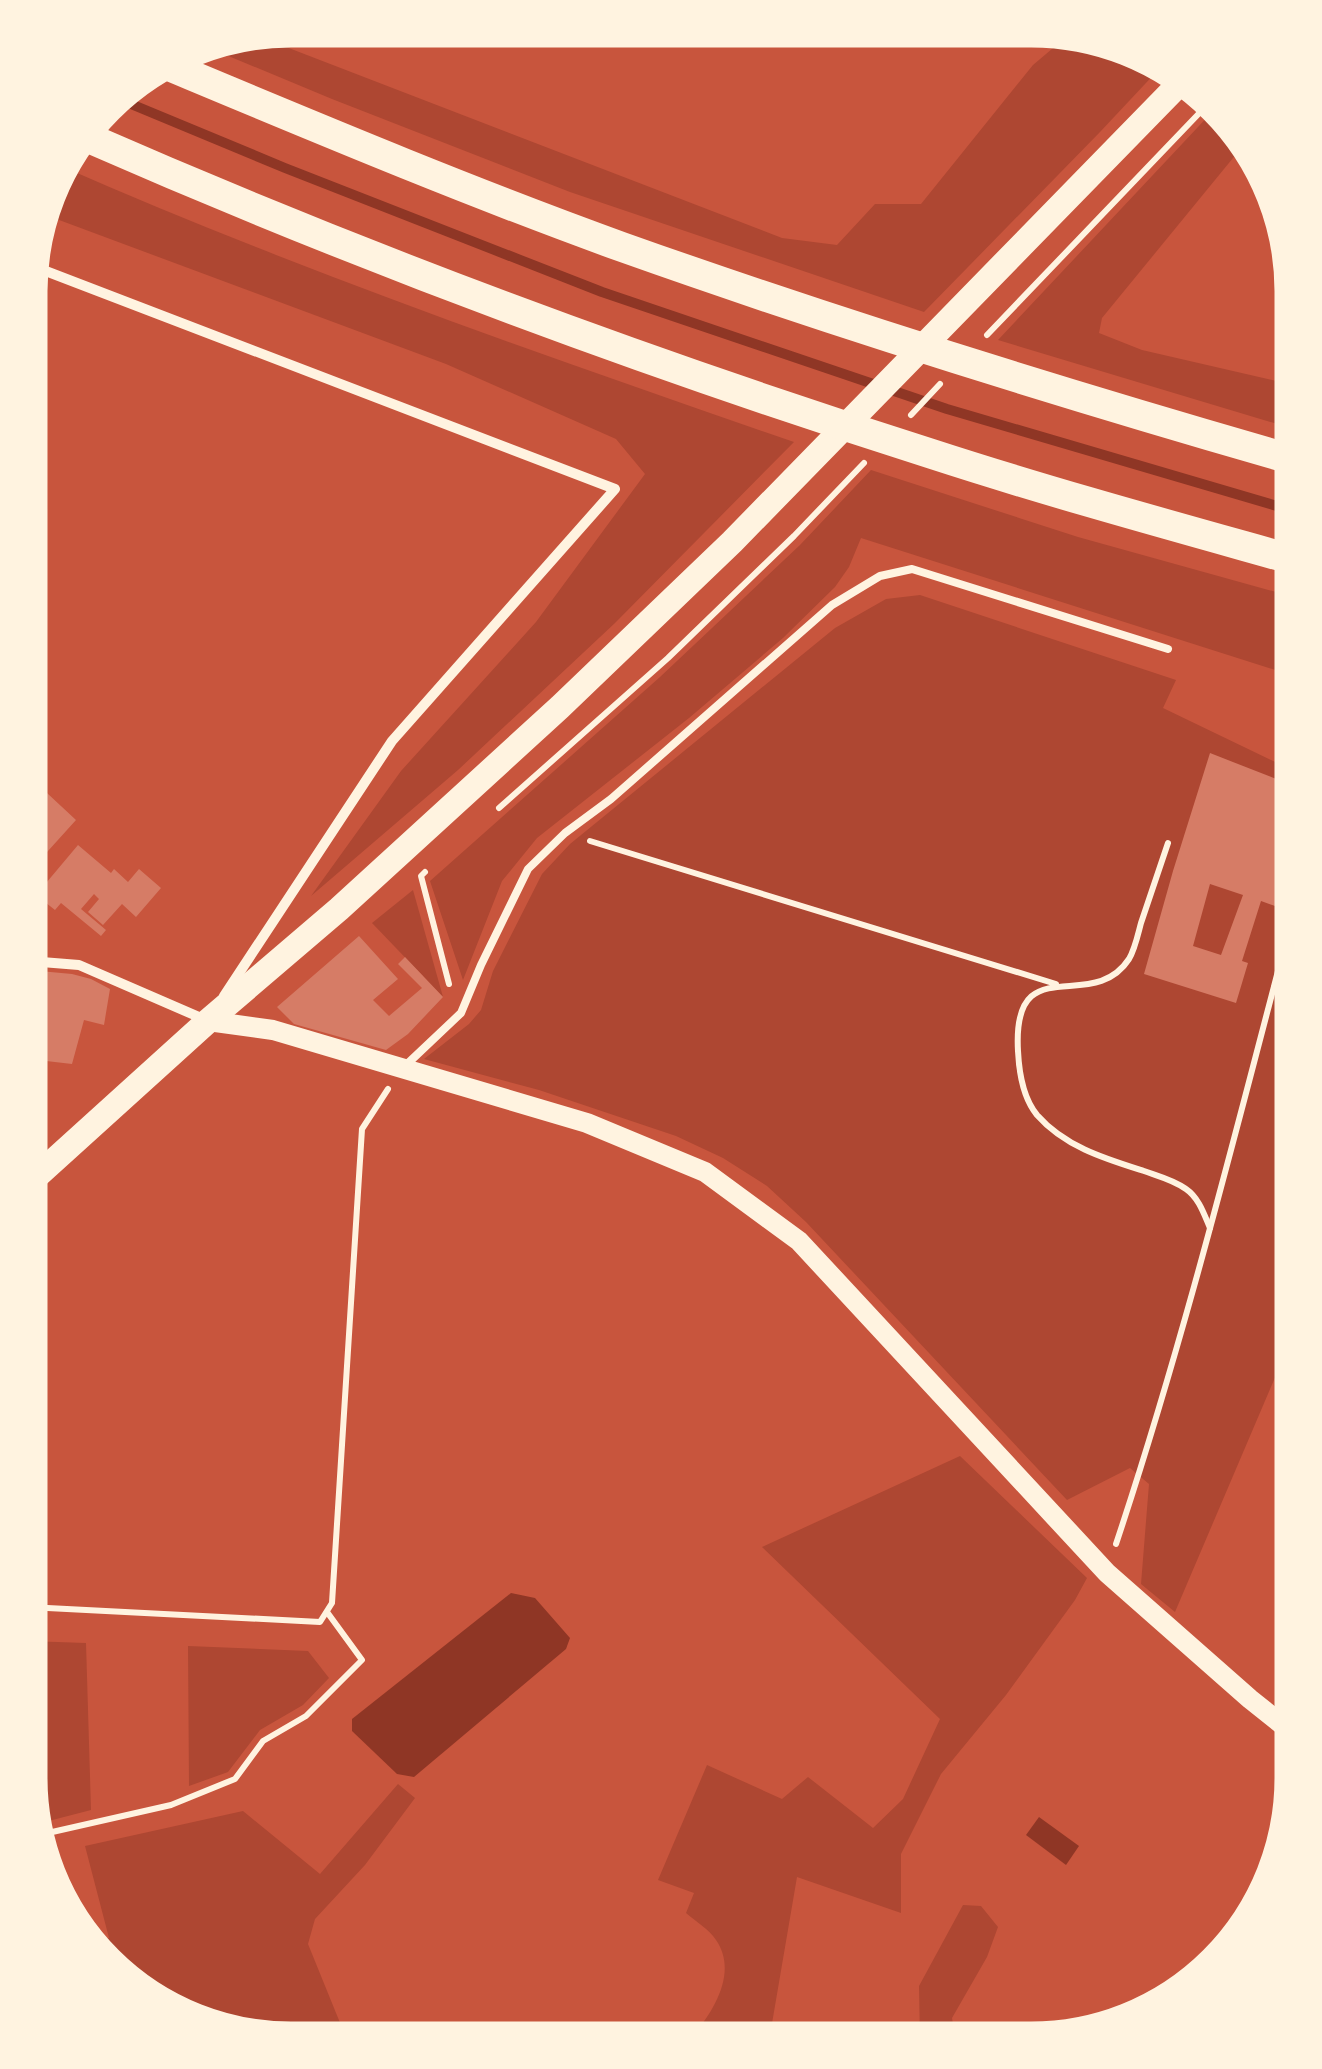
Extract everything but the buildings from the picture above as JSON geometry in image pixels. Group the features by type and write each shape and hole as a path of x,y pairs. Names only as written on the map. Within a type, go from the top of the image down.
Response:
{"highway":[{"path":"180,71 620,246 962,362 1277,455"},
{"path":"97,141 586,337 933,455 1277,555"}],"main road":[{"path":"45,1169 560,707 732,542 1173,91"},
{"path":"208,1020 273,1030 588,1124 705,1172 798,1241 1106,1574 1276,1720"}],"street":[{"path":"45,962 79,964 208,1020 392,741 615,488 46,271"}],"lane":[{"path":"403,1068 461,1013 528,870 565,833 611,799 832,605 880,576 912,569 1168,649"}],"path":[{"path":"983,340 1200,113"},
{"path":"902,424 942,382"},
{"path":"494,812 668,658 875,452"},
{"path":"565,833 1062,986"},
{"path":"1168,843 1130,958 1113,976 1088,986 1041,988 1024,1002 1017,1033 1019,1076 1036,1113 1060,1135 1091,1154 1170,1180 1188,1190 1202,1208 1210,1229"},
{"path":"436,863 422,876 452,996"},
{"path":"1106,1574 1140,1472 1210,1229 1277,977"},
{"path":"45,1609 320,1622 327,1612 332,1603 362,1129 403,1068"},
{"path":"51,1831 171,1805 235,1779 262,1741 306,1716 362,1660 327,1612"}],"shaded area":[{"path":"282,46 782,238 837,245 875,204 921,204 1033,65 1055,46 1063,47 1094,53 1152,77 924,312 570,192 225,55"},
{"path":"1206,118 1235,155 1102,318 1099,333 1142,350 1277,381 1277,424 998,340"},
{"path":"76,172 333,277 794,442 615,623 458,770 311,896 401,771 536,622 645,474 616,439 446,364 56,219 64,197"},
{"path":"871,470 1078,537 1277,592 1277,671 861,538 835,587 783,638 537,838 502,881 463,980 430,881 660,677 800,545"},
{"path":"920,595 1176,680 1163,708 1277,763 1276,1375 1175,1612 1141,1584 1149,1484 1130,1468 1067,1500 806,1222 767,1186 723,1158 676,1136 539,1090 424,1059 481,1010 493,971 542,874 570,844 835,628 886,599"},
{"path":"413,890 443,997 372,923"},
{"path":"960,1456 1087,1578 1006,1695 941,1774 901,1854 901,1913 797,1877 772,2024 702,2024 724,1980 722,1953 713,1936 686,1913 694,1893 658,1880 707,1765 782,1799 808,1777 873,1828 903,1799 940,1719 762,1547"},
{"path":"511,1593 535,1598 570,1638 566,1649 414,1777 397,1774 352,1731 352,1719"},
{"path":"45,1642 86,1643 91,1810 49,1821 45,1778"},
{"path":"188,1646 308,1651 329,1678 303,1705 260,1730 228,1772 189,1786"},
{"path":"398,1784 415,1798 365,1865 315,1919 308,1944 340,2024 259,2022 228,2016 168,1991 117,1952 105,1939 109,1938 85,1846 243,1811 320,1874"},
{"path":"1039,1817 1079,1846 1066,1865 1026,1835"},
{"path":"963,1905 981,1906 998,1927 987,1957 952,2018 953,2024 920,2024 919,1986"}],"waterway":[{"path":"131,104 602,292 947,409 1277,506"}]}
